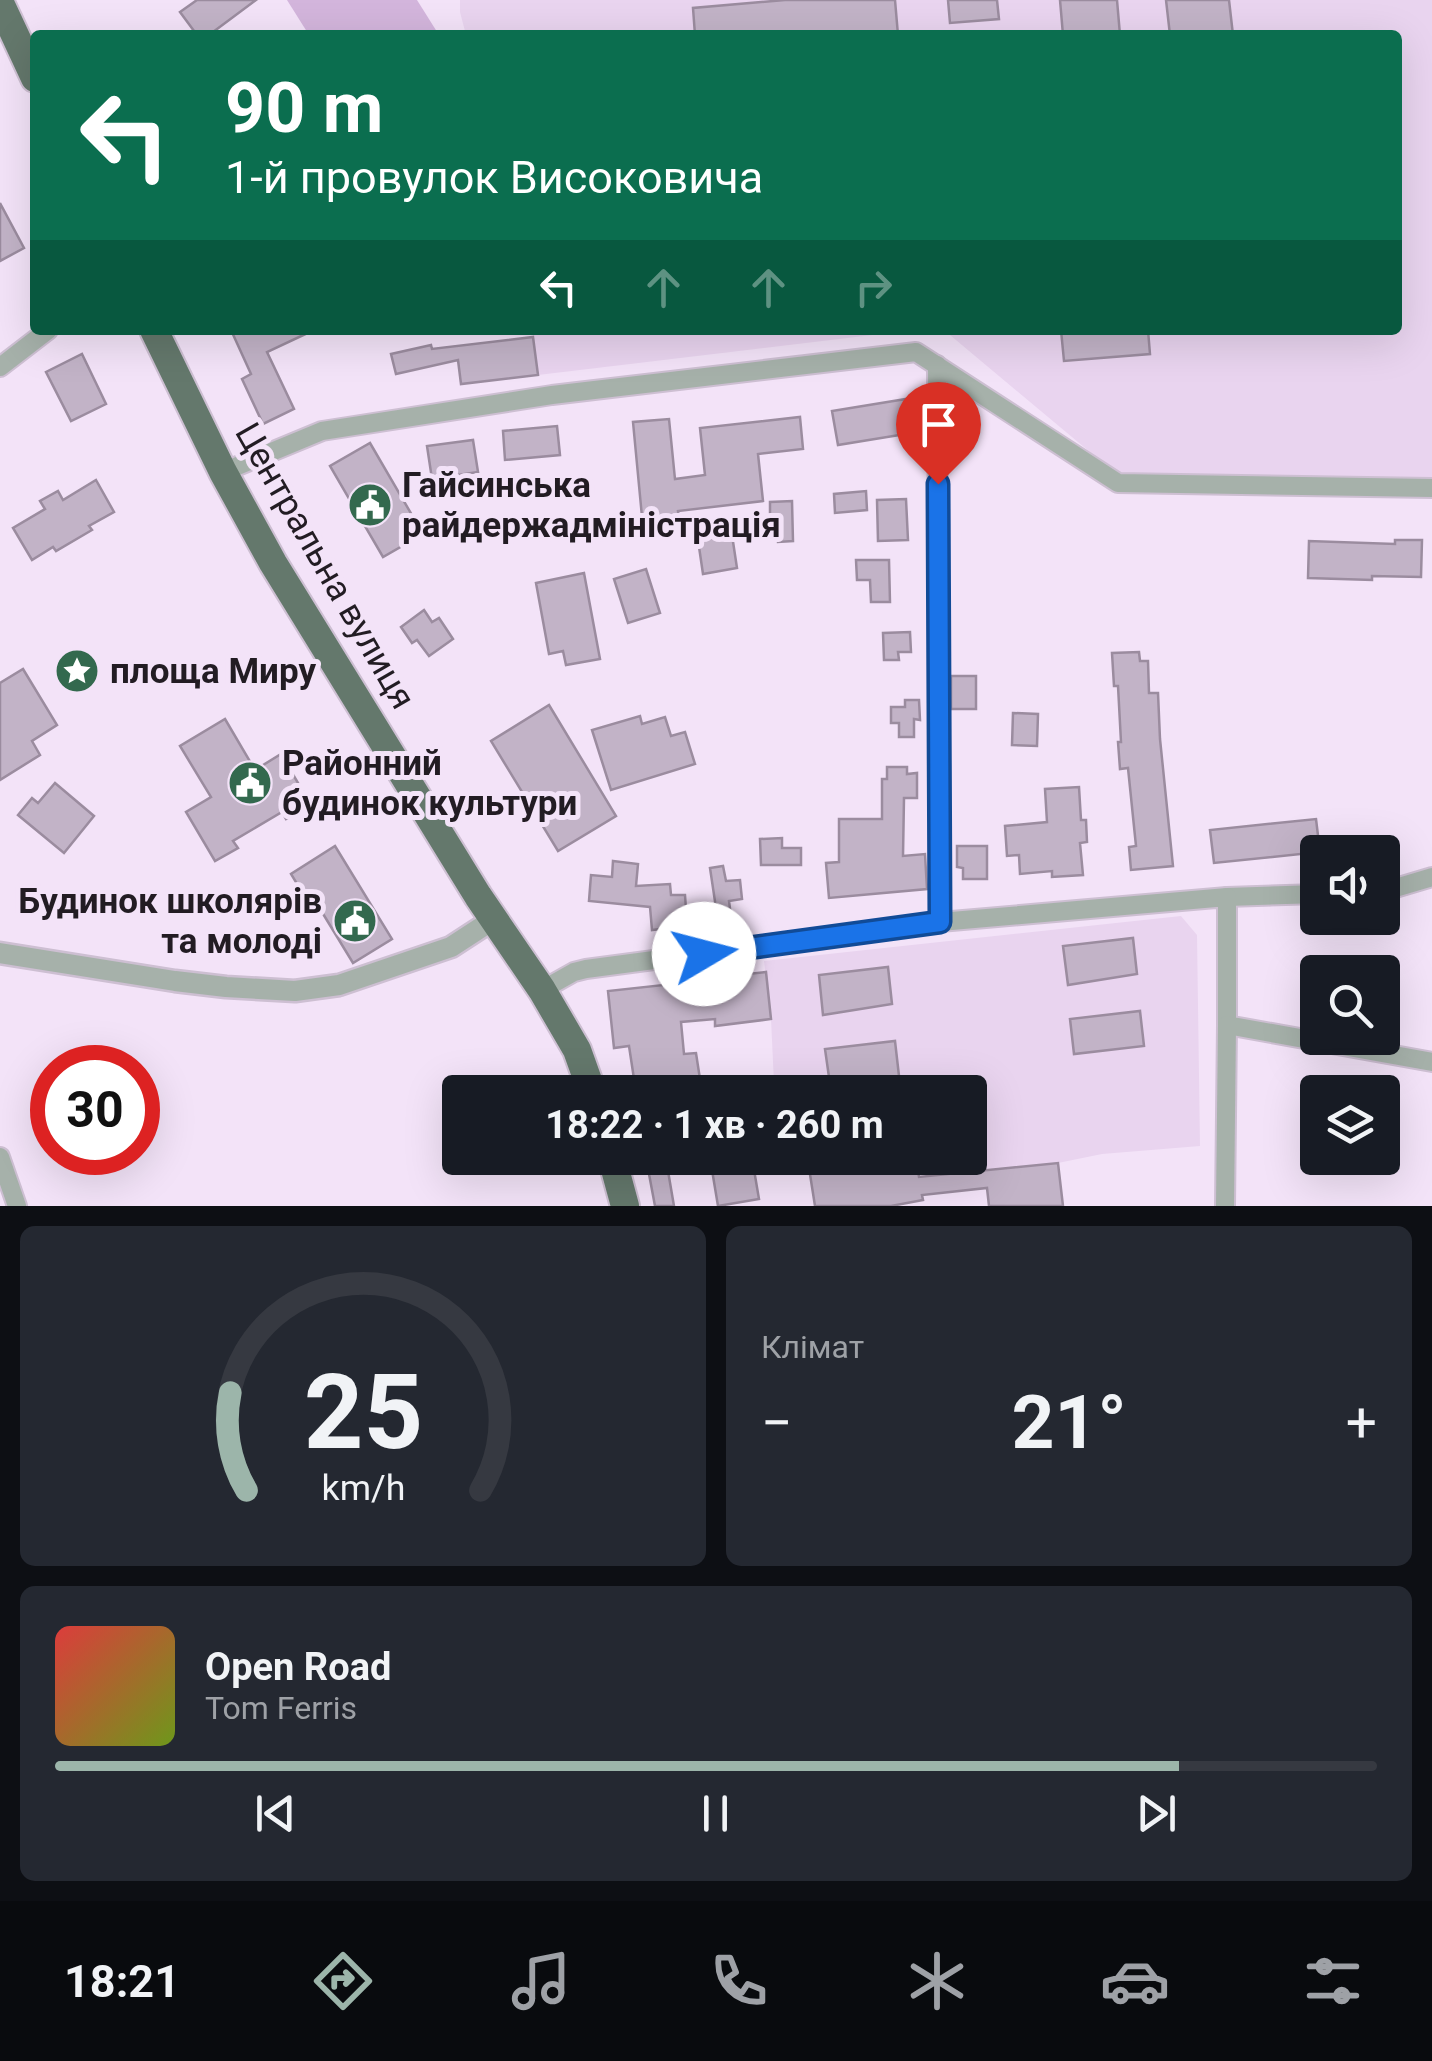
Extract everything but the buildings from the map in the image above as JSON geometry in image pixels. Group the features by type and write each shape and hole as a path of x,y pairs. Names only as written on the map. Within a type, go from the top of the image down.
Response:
{"highway":[{"path":"0,3 30,67"},
{"name":"Центральна вулиця","path":"156,335 223,472 282,577 494,920 542,990 577,1050 586,1075"},
{"path":"616,1175 621,1200"}],"street":[{"path":"0,367 42,335"},
{"path":"223,472 322,431 552,395 916,352 1118,483 1432,488"},
{"path":"937,365 940,922"},
{"path":"1400,887 1432,877"},
{"path":"542,990 586,969 940,922 1227,897 1300,895"},
{"path":"1225,1206 1227,897"},
{"path":"0,954 175,981 295,991 339,986 451,947 494,920"},
{"path":"1228,1025 1432,1062"},
{"path":"0,1157 17,1206"}],"shaded area":[{"path":"287,0 417,0 436,30 306,30"},
{"path":"460,0 1432,0 1432,483 1121,478 950,335 1402,335 1402,30 465,30"},
{"path":"534,335 872,335 538,375"},
{"path":"1181,916 1197,935 1200,1146 1102,1154 987,1170 987,1075 774,1075 764,961"}],"place":[{"name":"Гайсинська райдержадміністрація","path":"370,505"},
{"name":"площа Миру","path":"77,671"},
{"name":"Районний будинок культури","path":"250,783"},
{"name":"Будинок школярів та молоді","path":"355,921"}],"route":[{"path":"704,954 940,922 938,484"}]}
